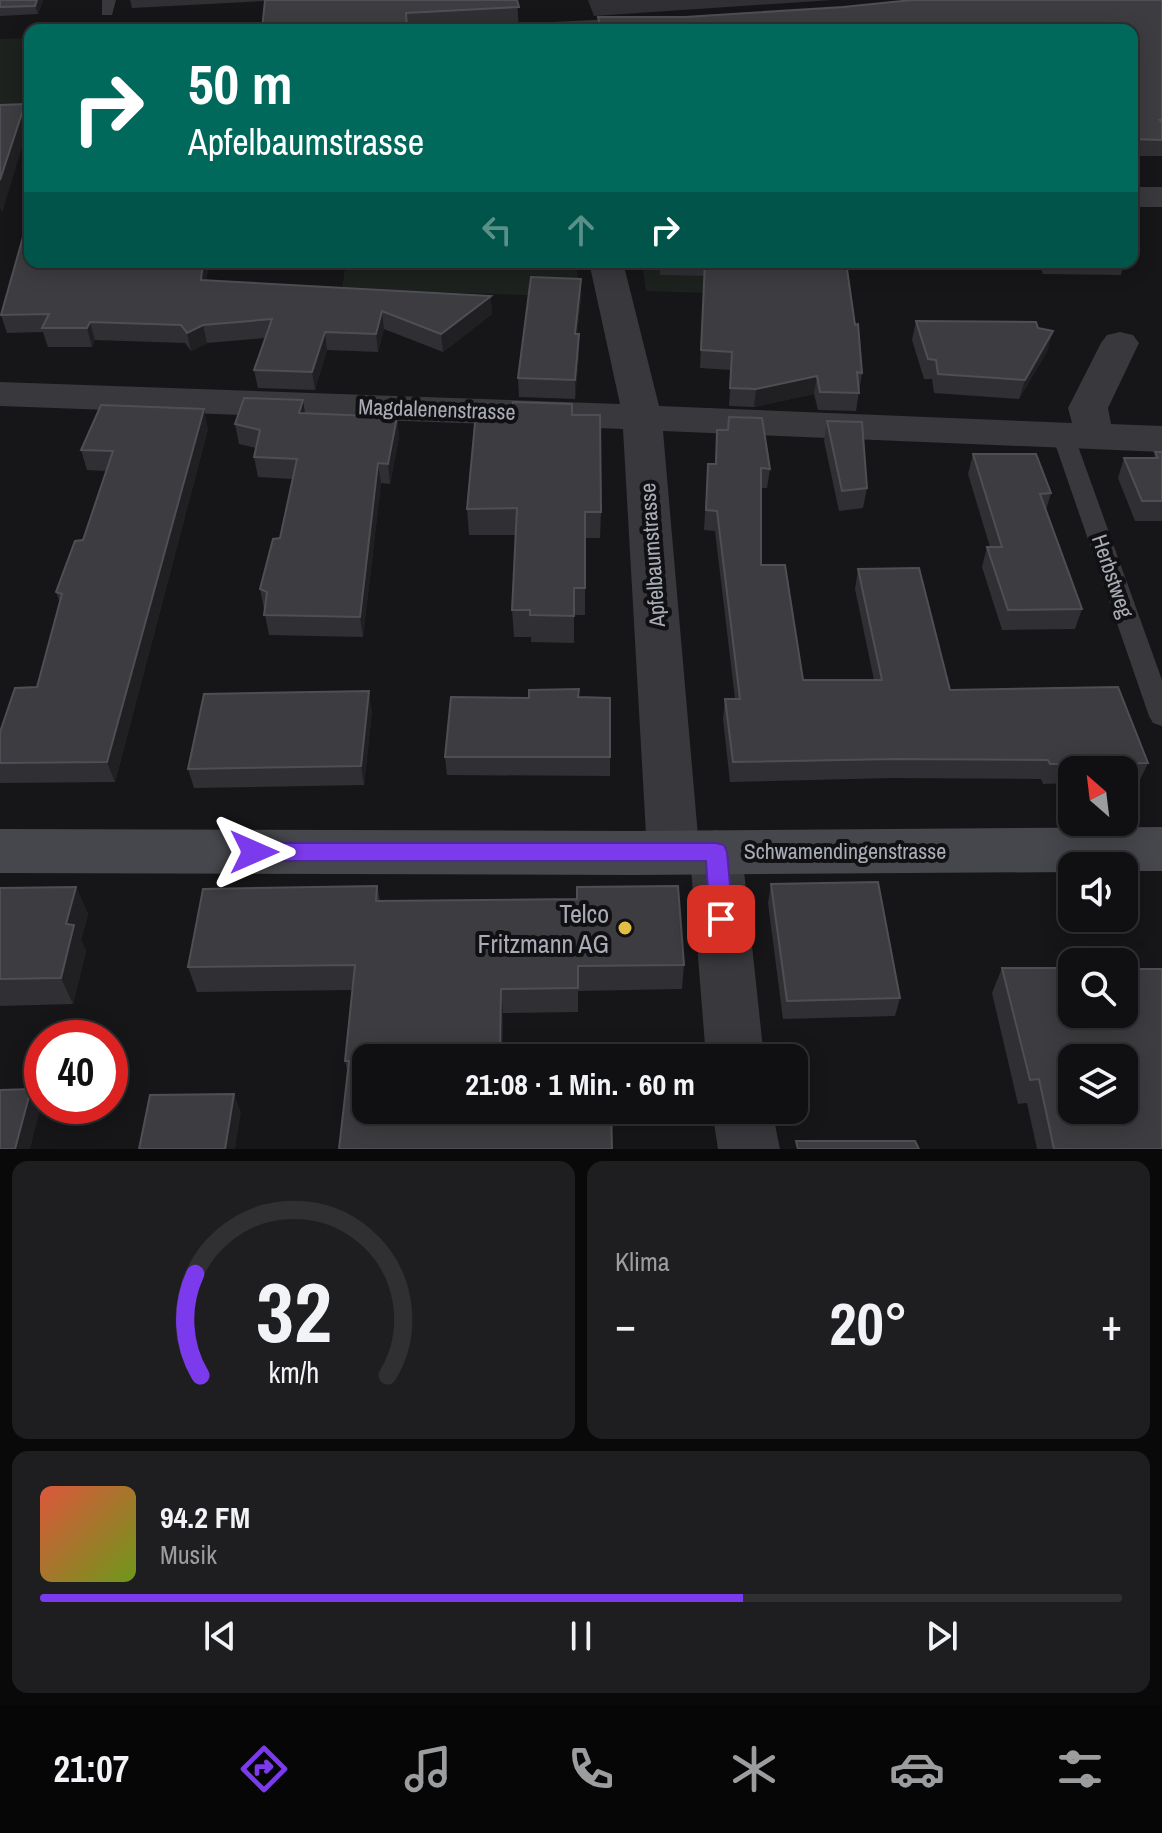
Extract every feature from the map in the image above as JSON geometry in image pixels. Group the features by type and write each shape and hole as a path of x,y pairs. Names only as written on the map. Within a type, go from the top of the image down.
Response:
{"street":[{"path":"543,0 550,24"},
{"path":"668,24 687,23"},
{"path":"1138,197 1162,197"},
{"name":"Apfelbaumstrasse","path":"607,268 642,417 695,852 732,1044"},
{"name":"Herbstweg","path":"1079,435 1088,408 1120,343"},
{"name":"Magdalenenstrasse","path":"0,394 1162,439"},
{"name":"Schwamendingenstrasse","path":"0,851 1162,849"},
{"path":"745,1124 749,1149"}],"lane":[{"name":"Herbstweg","path":"1079,435 1162,716"}],"shaded area":[{"path":"24,38 24,116 0,118 0,39"},
{"path":"345,268 576,268 582,297 342,289"},
{"path":"643,268 659,268 660,275 723,276 771,295 646,291"}],"building":[{"path":"0,0 37,0 35,6 0,7"},
{"path":"265,0 517,0 519,7 406,13 407,24 263,24"},
{"path":"912,0 1162,0 1162,140 1138,139 1138,24 600,24 598,17 685,17"},
{"path":"24,104 0,180 0,105"},
{"path":"24,233 24,268 202,268 201,280 491,296 441,334 382,311 376,334 325,332 312,372 254,370 272,319 203,325 187,333 181,325 90,322 87,328 42,328 49,314 1,315"},
{"path":"705,268 847,268 855,325 858,324 862,373 857,372 859,393 820,392 817,376 756,389 730,388 732,352 701,350"},
{"path":"531,277 581,279 575,334 579,334 575,380 518,378"},
{"path":"916,321 1036,322 1038,328 1053,331 1025,380 938,374 936,360 928,359"},
{"path":"244,398 303,400 299,413 397,417 388,464 378,463 360,617 264,615 267,592 260,589 273,539 280,538 297,459 254,457 260,430 235,424"},
{"path":"513,402 572,404 572,415 600,415 601,512 585,512 585,588 574,588 574,616 530,615 530,610 512,610 517,508 467,509 476,412 512,412"},
{"path":"101,405 204,409 107,762 0,763 0,732 15,688 37,687 62,594 56,592 75,541 83,540 113,451 81,450"},
{"path":"729,417 762,418 770,469 761,468 761,565 785,565 803,680 882,680 858,569 919,568 950,690 1118,687 1148,763 1138,763 1138,756 1058,756 1058,764 1050,764 1048,760 896,759 733,762 725,699 740,699 717,511 706,510 708,464 716,464 717,430 728,430"},
{"path":"827,421 862,422 867,488 842,491"},
{"path":"1155,452 1162,452 1162,501 1142,501 1124,458 1158,458"},
{"path":"973,454 1036,454 1051,493 1040,494 1082,609 1008,610 987,547 1002,547"},
{"path":"579,689 578,697 610,698 610,757 445,757 451,697 529,698 529,690"},
{"path":"369,691 361,766 188,769 204,694"},
{"path":"878,882 900,998 787,1001 771,884"},
{"path":"377,886 376,901 577,899 577,887 678,886 684,965 578,966 578,988 501,989 500,1044 352,1044 352,1124 611,1124 612,1149 339,1149 355,965 188,967 203,889"},
{"path":"76,887 66,924 74,925 61,978 0,979 0,888"},
{"path":"1002,968 1058,968 1058,1028 1138,1028 1138,969 1162,969 1162,1149 1054,1149 1039,1079 1030,1080"},
{"path":"24,1089 24,1115 15,1149 0,1149 0,1090"},
{"path":"234,1094 225,1149 139,1149 150,1095"},
{"path":"796,1141 915,1141 919,1149 798,1149"}],"place":[{"name":"Telco Fritzmann AG","path":"625,928"}],"route":[{"path":"254,852 716,852 721,919"}]}
